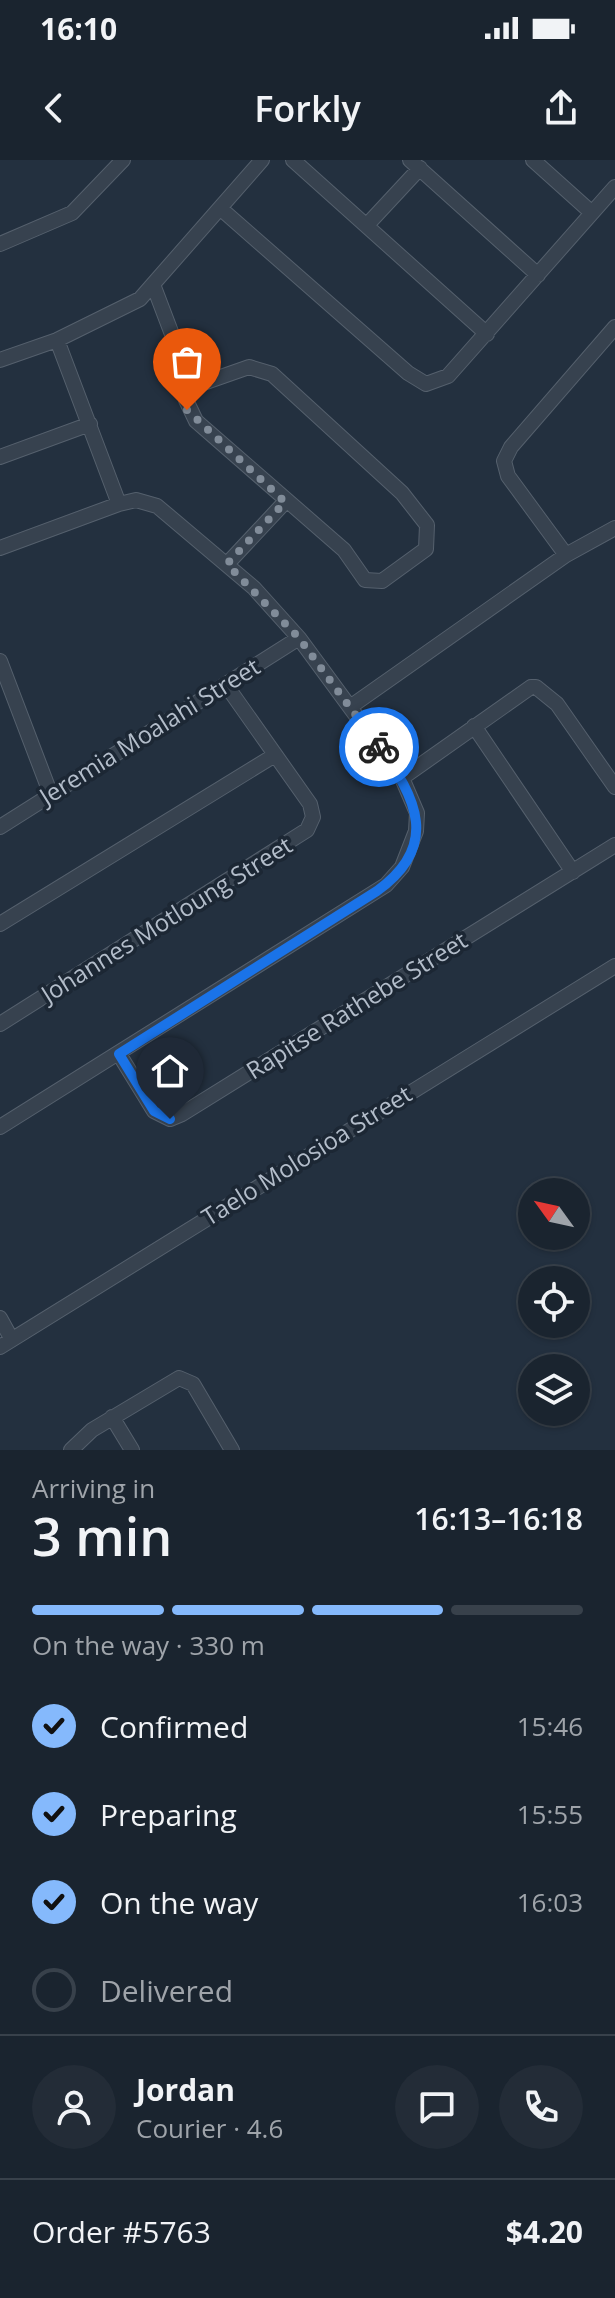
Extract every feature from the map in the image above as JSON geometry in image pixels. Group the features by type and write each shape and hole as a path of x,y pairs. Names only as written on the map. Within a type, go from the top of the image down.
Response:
{"street":[{"path":"0,244 72,213 123,160"},
{"path":"0,360 57,340 126,309 154,287 262,160"},
{"path":"293,160 487,334"},
{"path":"533,160 592,213"},
{"path":"367,225 415,164 538,275"},
{"path":"220,208 408,373 426,384 448,376 615,187"},
{"path":"154,287 192,387 186,400 187,410 196,421 285,502 344,550 365,580 373,584 382,581 426,549 429,543 427,525 402,493 272,374 249,367 192,387"},
{"path":"566,555 508,476 504,461 511,447 615,327"},
{"path":"57,340 119,504"},
{"path":"0,457 90,424"},
{"path":"0,548 119,504 136,500 157,506 227,564 299,638 402,778 417,813 416,831 402,867 386,885 0,1127"},
{"path":"227,564 285,502"},
{"path":"350,707 566,555 615,528"},
{"name":"Jeremia Moalahi Street","path":"0,827 299,638"},
{"path":"0,661 51,795"},
{"name":"Johannes Motloung Street","path":"0,1024 307,830 313,817 310,804 226,685"},
{"path":"402,778 531,687 536,687 557,704 615,787"},
{"path":"474,726 573,872"},
{"path":"0,924 275,755"},
{"name":"Rapitse Rathebe Street","path":"119,1054 154,1111 170,1119 182,1114 615,845"},
{"name":"Taelo Molosioa Street","path":"5,1343 615,966"},
{"path":"0,1318 5,1343"},
{"path":"71,1450 112,1417 171,1381 186,1379 193,1384 232,1450"},
{"path":"112,1417 132,1450"}],"way so far":[{"path":"187,410 285,502 227,564 280,615 379,747"}],"route":[{"path":"170,1119 162,1118 154,1111 119,1054 377,891 402,867 416,831 417,813 411,793 379,747"}]}
